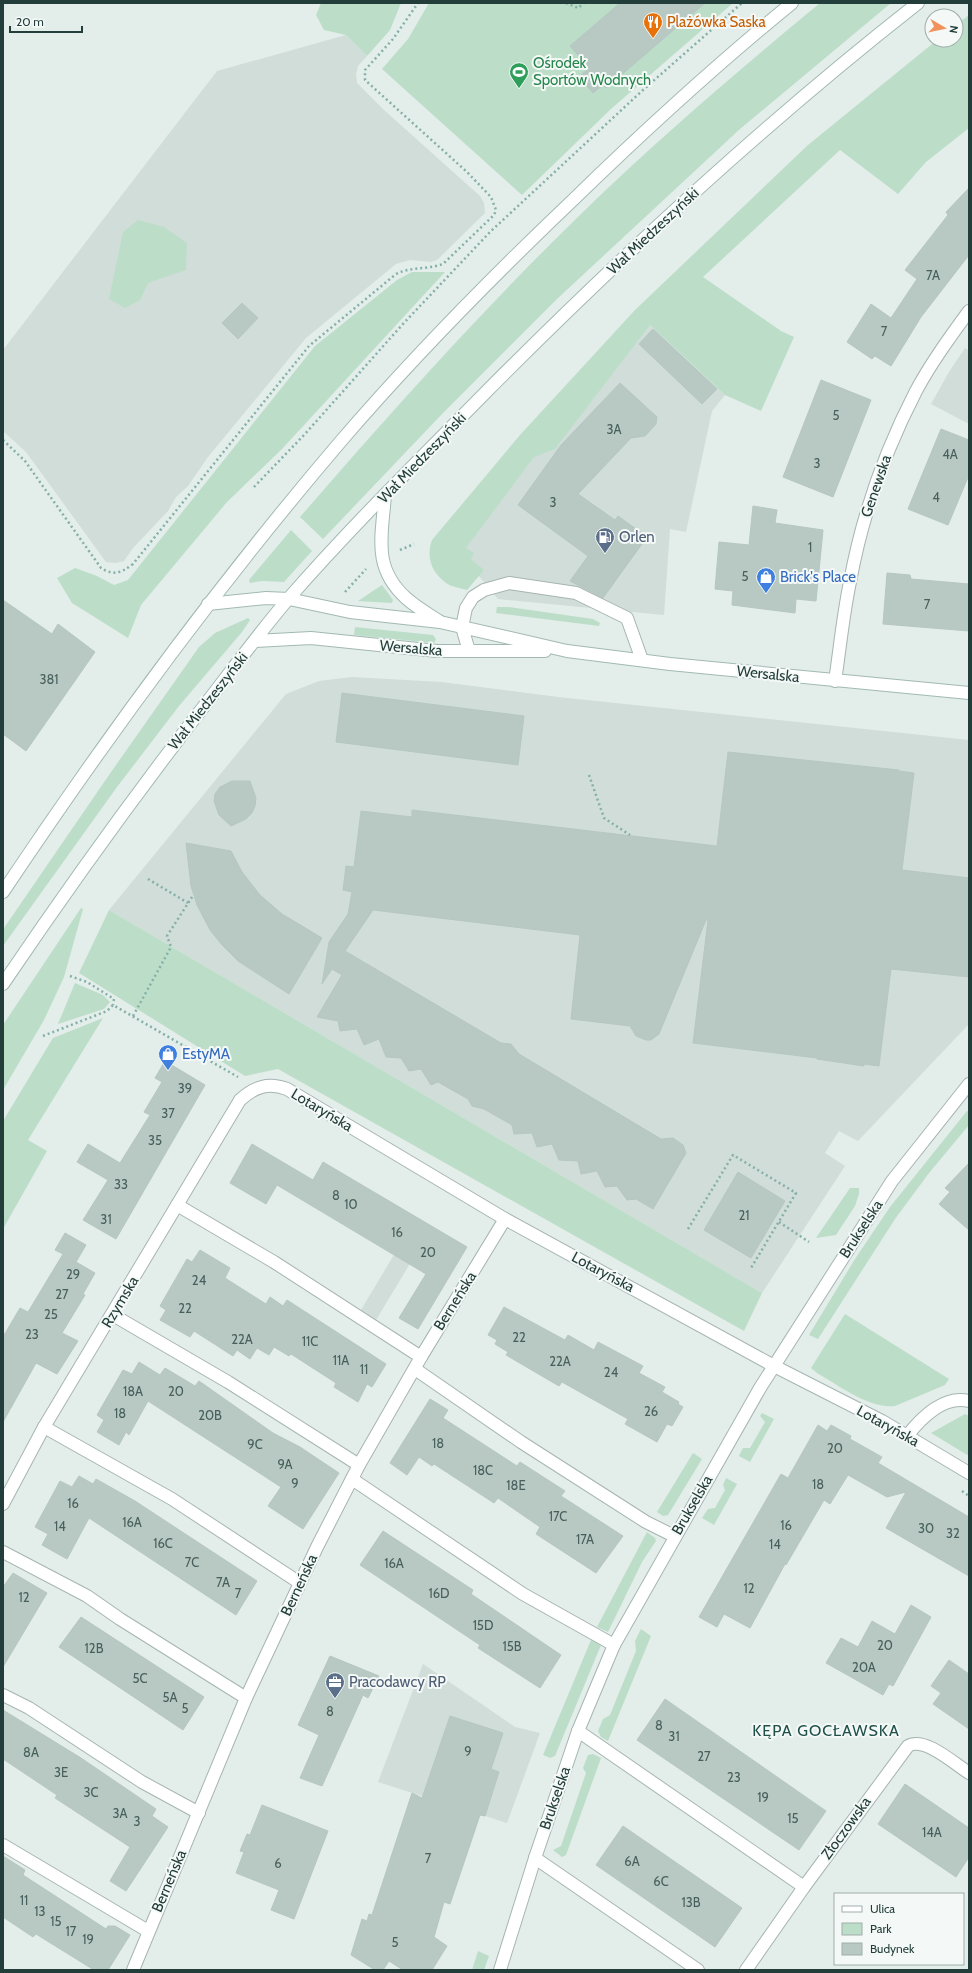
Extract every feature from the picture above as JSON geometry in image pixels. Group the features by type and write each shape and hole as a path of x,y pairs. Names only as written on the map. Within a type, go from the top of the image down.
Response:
{"street":[{"path":"3,892 66,797 142,691 208,604 343,439 418,355 477,294 624,151 792,3"},
{"name":"Wał Miedzeszyński","path":"3,984 45,922 128,808 288,599 386,495 550,328 657,226 750,142 823,79 918,3"},
{"name":"Genewska","path":"835,681 849,583 864,519 883,464 916,391 943,347 969,311"},
{"name":"Wersalska","path":"386,495 382,540 382,558 385,572 393,584 407,599 440,622"},
{"path":"469,651 462,627 466,608 474,597 484,590 509,583 576,592 627,618 642,660"},
{"name":"Wersalska","path":"208,604 266,598 288,599 350,612 440,622 567,651 835,681 969,693"},
{"name":"Wersalska","path":"255,641 311,638 437,651 567,651"},
{"name":"Brukselska","path":"500,1970 535,1858 578,1731 614,1645 674,1536 774,1366 892,1181 969,1084"},
{"name":"Lotaryńska","path":"256,1088 267,1085 287,1089 505,1219 774,1366 876,1418 969,1473"},
{"name":"Rzymska","path":"3,1504 44,1427 113,1315 240,1100 256,1088"},
{"path":"177,1205 274,1262 421,1357"},
{"name":"Berneńska","path":"133,1970 246,1698 300,1583 352,1479 421,1357 505,1219"},
{"path":"113,1315 228,1382 360,1465"},
{"path":"415,1369 521,1442 646,1522 674,1536"},
{"path":"907,1436 917,1423 942,1404 962,1399 969,1401"},
{"path":"44,1427 172,1499 300,1583"},
{"path":"352,1479 523,1594 614,1645"},
{"path":"3,1552 87,1596 126,1623 246,1698"},
{"path":"3,1695 28,1708 142,1782 199,1812"},
{"path":"578,1731 804,1887"},
{"name":"Złoczowska","path":"746,1970 804,1887 908,1746 918,1743 928,1746 969,1773"},
{"path":"3,1845 148,1931"},
{"path":"535,1858 698,1970"}],"path":[{"path":"3,440 25,461 101,568 108,573 122,572 132,564 308,346 396,274 407,268 434,267 443,264 483,226 496,210 491,197 466,172 365,80 365,70 393,39 418,3"},
{"path":"566,3 578,8 584,3"},
{"path":"254,487 305,434 402,325 490,232 643,90 742,3"},
{"path":"589,775 604,818 630,835"},
{"path":"148,879 188,903"},
{"path":"133,1016 171,947 166,936 192,897"},
{"path":"43,1036 107,1011 113,1005 114,999 87,982 70,976"},
{"path":"113,1005 256,1088"},
{"path":"688,1229 732,1155 796,1193 751,1268"},
{"path":"779,1222 809,1242"}],"shaded area":[{"path":"346,35 367,56 358,66 356,74 357,83 384,110 480,196 484,203 485,213 437,260 431,262 410,260 396,264 306,338 208,457 188,486 176,497 168,511 133,548 124,561 116,563 106,562 26,452 3,431 3,350 217,71"},
{"path":"650,325 725,395 712,411 686,532 670,529 664,615 498,599 459,552 548,432"},
{"path":"965,348 969,351 969,424 931,404 949,372"},
{"path":"352,677 441,682 558,697 969,740 969,1024 858,1141 839,1131 825,1153 845,1166 762,1293 109,910 286,694 319,681"},
{"path":"416,1218 432,1227 376,1320 361,1310"},
{"path":"423,1664 515,1727 540,1733 507,1823 378,1782"}],"green space":[{"path":"321,3 401,3 390,30 367,56 346,35 324,30 316,15"},
{"name":"Ośrodek Sportów Wodnych","path":"429,3 733,3 611,109 522,195 382,69 408,39"},
{"path":"820,3 891,3 740,129 557,299 444,412 323,539 300,517 474,323 583,212 670,131 729,79"},
{"path":"969,15 969,128 926,162 898,194 840,150 703,277 781,331 794,337 761,411 725,395 650,325 555,449 534,457 466,548 474,553 471,559 484,570 467,590 451,586 441,579 431,564 430,546 432,540 520,435 635,310 808,145 927,48 964,48 964,19"},
{"path":"138,220 164,227 187,243 186,270 148,283 140,300 125,308 109,299 123,232"},
{"path":"412,272 445,272 282,449 227,502 141,605 128,638 72,603 57,578 75,568 97,576 114,585 128,580 315,346 397,280"},
{"path":"291,530 312,551 284,582 262,581 250,583 249,580"},
{"path":"382,585 393,600 392,603 358,601"},
{"path":"497,607 509,607 593,619 600,623 599,626 496,613"},
{"path":"248,618 250,620 242,632 179,706 117,787 3,946 4,928 199,647 215,633"},
{"path":"355,627 433,635 436,639 434,643 354,635"},
{"path":"81,908 83,909 64,977 44,1020 3,1090 3,1025"},
{"path":"109,910 762,1293 744,1331 278,1069 245,1076 79,973"},
{"path":"75,983 103,995 110,1002 104,1009 58,1024"},
{"path":"103,1018 28,1140 47,1151 3,1229 3,1121 53,1038"},
{"path":"967,1111 969,1111 969,1125 929,1173 895,1219 818,1339 809,1335 855,1259 890,1207"},
{"path":"850,1188 859,1188 859,1194 855,1206 836,1235 816,1238"},
{"path":"845,1314 949,1379 945,1385 895,1406 885,1406 875,1404 855,1396 817,1373 811,1368"},
{"path":"762,1413 774,1419 750,1462 739,1456 743,1448 750,1448 765,1422 760,1416"},
{"path":"965,1414 969,1416 969,1456 931,1433"},
{"path":"693,1453 702,1459 668,1515 663,1516 657,1512"},
{"path":"726,1478 737,1484 714,1525 702,1518 708,1509 715,1508 725,1490 723,1485"},
{"path":"647,1532 655,1538 656,1541 642,1562 608,1632 597,1627"},
{"path":"641,1629 651,1636 608,1741 601,1737 598,1731 603,1719 610,1715 636,1651 635,1641"},
{"path":"591,1640 601,1645 555,1756 550,1758 543,1755"},
{"path":"593,1754 601,1758 566,1855 562,1857 553,1850 561,1846 586,1773 583,1768 588,1755"},
{"path":"478,1951 489,1956 484,1970 472,1970"}],"building":[{"path":"620,3 705,3 606,88 603,85 593,93 579,77 589,68 570,46"},
{"path":"969,188 969,255 921,317 891,366 875,356 872,359 847,342 871,304 891,318 917,279 905,270 948,215 946,212"},
{"path":"242,303 258,318 238,339 222,323"},
{"path":"653,329 717,389 702,404 639,344"},
{"path":"821,380 871,400 833,497 783,477"},
{"path":"620,383 657,417 656,424 645,436 631,438 578,494 615,520 618,516 647,537 603,598 570,581 588,556 518,505 561,445"},
{"path":"941,429 969,440 969,475 948,525 908,509"},
{"path":"753,506 777,510 775,523 823,530 816,601 796,599 795,613 732,605 733,591 715,589 719,542 749,545"},
{"path":"887,573 910,575 911,579 969,584 969,631 883,624"},
{"path":"3,600 52,634 58,624 95,652 26,751 3,734"},
{"path":"342,693 524,716 518,765 336,742"},
{"path":"728,752 899,770 914,773 902,870 969,878 969,977 891,969 879,1066 864,1064 864,1066 817,1058 693,1043 708,920 706,920 659,1034 651,1040 646,1040 636,1036 630,1026 571,1019 580,935 373,910 345,951 501,1043 511,1044 519,1054 661,1139 673,1138 683,1145 686,1153 653,1209 636,1199 627,1200 617,1186 605,1187 597,1171 581,1174 578,1161 559,1160 552,1144 537,1147 532,1133 514,1134 512,1125 484,1109 472,1106 468,1099 438,1082 431,1085 421,1069 409,1071 401,1058 386,1057 379,1039 364,1045 357,1029 340,1031 338,1021 317,1017 342,975 332,969 322,984 329,942 348,914 352,892 343,890 346,866 354,867 361,811 412,817 412,810 717,846"},
{"path":"232,781 250,781 256,798 252,813 246,819 231,826 219,815 214,801 215,794 220,787"},
{"path":"186,843 231,851 242,872 260,895 282,914 322,938 289,994 238,961 210,930 197,905 191,886"},
{"path":"165,1061 205,1085 116,1239 83,1220 108,1180 77,1162 88,1144 120,1163 150,1115 144,1112 162,1082 155,1078"},
{"path":"252,1144 313,1180 323,1162 467,1247 418,1329 399,1318 426,1274 277,1185 266,1204 230,1183"},
{"path":"969,1163 969,1230 939,1204 950,1192 945,1188"},
{"path":"738,1172 785,1201 751,1258 704,1230"},
{"path":"65,1233 86,1245 76,1262 95,1273 83,1294 85,1295 62,1333 78,1341 57,1374 36,1363 3,1422 3,1337 20,1308 28,1312 63,1254 55,1250"},
{"path":"200,1250 230,1268 225,1278 266,1304 270,1297 283,1306 287,1300 386,1364 372,1387 367,1384 358,1402 334,1387 336,1383 291,1354 289,1356 274,1347 269,1355 257,1348 250,1359 237,1350 233,1356 194,1331 190,1337 160,1320 166,1310 160,1306 187,1259 192,1262"},
{"path":"504,1307 565,1340 568,1335 594,1350 598,1342 643,1366 639,1373 665,1387 662,1392 679,1402 678,1404 683,1407 672,1426 667,1424 657,1442 625,1424 628,1419 562,1382 559,1386 506,1355 508,1352 495,1344 497,1340 488,1335"},
{"path":"139,1362 160,1375 165,1368 195,1386 199,1381 273,1433 300,1447 339,1473 303,1529 268,1506 281,1487 148,1401 129,1435 126,1432 119,1445 97,1432 104,1420 97,1415 123,1370 132,1374"},
{"path":"430,1399 448,1410 443,1418 517,1466 520,1462 565,1491 561,1496 623,1536 596,1573 536,1534 540,1527 498,1498 494,1503 434,1464 432,1466 419,1457 407,1475 390,1463"},
{"path":"818,1425 827,1431 831,1425 851,1436 850,1439 882,1457 878,1463 969,1517 969,1576 886,1528 906,1492 887,1497 848,1475 830,1504 824,1500 786,1565 785,1564 750,1628 724,1614 717,1627 699,1617 781,1474 788,1478"},
{"path":"79,1476 93,1484 96,1479 135,1501 257,1581 236,1615 89,1518 67,1559 42,1545 48,1534 35,1527 60,1481 72,1487"},
{"path":"383,1531 473,1590 471,1594 561,1655 540,1688 478,1648 480,1645 360,1565"},
{"path":"13,1573 47,1593 3,1667 3,1587"},
{"path":"911,1605 931,1617 893,1686 889,1684 883,1695 826,1663 841,1638 858,1647 872,1621 895,1634"},
{"path":"81,1617 204,1697 183,1730 59,1647"},
{"path":"330,1656 379,1676 368,1698 363,1695 322,1786 300,1778 319,1735 298,1725"},
{"path":"949,1660 969,1674 969,1729 933,1704 941,1693 931,1686"},
{"path":"665,1699 826,1811 799,1850 637,1740"},
{"path":"3,1710 81,1758 156,1809 152,1816 168,1827 126,1891 110,1881 130,1847 55,1798 57,1795 3,1759"},
{"path":"450,1716 503,1733 491,1769 499,1772 485,1816 480,1815 450,1904 444,1902 434,1937 447,1946 432,1970 403,1970 389,1961 383,1970 375,1970 351,1955 362,1919 367,1921 369,1914 372,1915 412,1793 422,1798"},
{"path":"905,1784 969,1828 969,1857 956,1877 878,1824"},
{"path":"262,1805 328,1831 294,1919 271,1910 279,1890 236,1873 244,1852 240,1851 247,1834 250,1835"},
{"path":"623,1826 742,1908 715,1947 596,1865"},
{"path":"3,1856 25,1870 23,1875 106,1929 108,1926 115,1926 130,1935 108,1970 94,1970 36,1934 33,1937 3,1917"}],"place":[{"name":"Plażówka Saska","path":"653,39"},
{"name":"Ośrodek Sportów Wodnych","path":"519,89"},
{"name":"Orlen","path":"605,554"},
{"name":"Brick's Place","path":"766,594"},
{"name":"EstyMA","path":"168,1071"},
{"name":"Pracodawcy RP","path":"335,1699"}],"district":[{"name":"KĘPA GOCŁAWSKA","path":"826,1730"}]}
